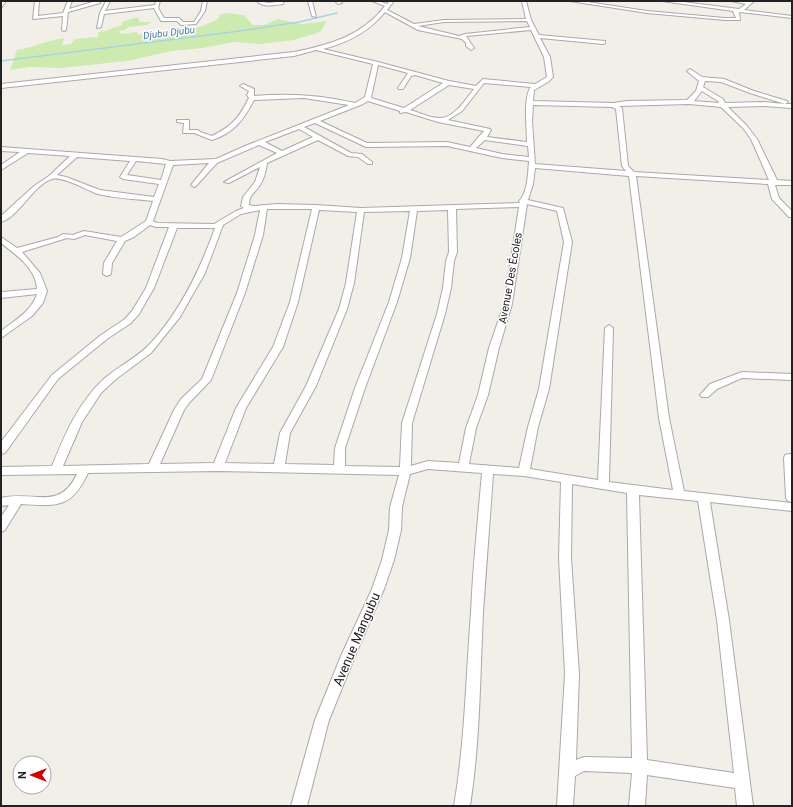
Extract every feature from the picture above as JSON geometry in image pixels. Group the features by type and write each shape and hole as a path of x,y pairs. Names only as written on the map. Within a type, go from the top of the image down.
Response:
{"street":[{"path":"1,7 4,1"},
{"path":"37,1 35,18 66,13 98,3 98,1"},
{"path":"64,30 66,13 70,1"},
{"path":"99,27 102,13 108,1"},
{"path":"102,13 158,3 156,8 163,20 179,19 180,24 196,23 203,11 205,1"},
{"path":"259,1 262,4 281,3 282,1"},
{"path":"310,1 314,16"},
{"path":"374,1 389,6"},
{"path":"1,86 261,58 316,49 341,41 360,32 377,21 392,1"},
{"path":"441,120 446,120 464,106 482,81 486,80 536,86 548,81 550,77 547,57 529,20 524,1"},
{"path":"572,1 647,12 725,19 738,19 735,11"},
{"path":"645,1 658,1"},
{"path":"664,1 690,3 735,11 792,17"},
{"path":"733,1 751,2"},
{"path":"735,11 740,10 751,2"},
{"path":"386,11 411,26 434,33 462,37 472,34 533,28"},
{"path":"411,26 444,21 529,20"},
{"path":"536,36 602,42"},
{"path":"462,37 469,43 468,46 471,48"},
{"path":"316,49 376,63 448,83 476,88"},
{"path":"367,99 376,63"},
{"path":"690,71 701,79 722,80 792,106"},
{"path":"401,88 409,75 414,74"},
{"path":"689,102 698,92 702,82 701,79"},
{"path":"398,115 448,83"},
{"path":"180,120 187,121 185,132 196,132 212,138 228,130 242,117 252,98 250,95 252,90 243,86"},
{"name":"Avenue Des Écoles","path":"463,468 471,428 483,395 494,348 508,304 523,203 529,190 532,162 530,103 531,90 536,86"},
{"path":"700,87 721,100 723,106 740,121 754,139 774,182"},
{"path":"252,98 266,96 312,97 332,99 355,105"},
{"path":"1,149 76,154 170,163 214,162 367,99 441,120 488,130 483,138 472,149"},
{"path":"530,103 616,106 627,103 689,102 723,106 764,104 792,106"},
{"path":"616,106 625,166 632,174 664,418 679,494"},
{"path":"316,121 366,145 437,143 532,162 613,172 792,183"},
{"path":"300,127 350,154 360,155 370,163"},
{"path":"227,182 282,153 319,137"},
{"path":"483,138 531,144"},
{"path":"261,143 282,153"},
{"path":"1,168 26,151"},
{"path":"1,220 36,187 52,177 76,154"},
{"path":"134,159 123,177 162,182"},
{"path":"194,185 214,162"},
{"path":"16,251 61,240 66,236 74,237 84,233 122,239 131,235 149,222 170,163"},
{"path":"251,208 245,206 247,194 256,186 264,163"},
{"path":"613,172 625,166"},
{"path":"52,177 64,178 99,192 156,199"},
{"path":"774,182 771,184 776,199 792,215"},
{"path":"149,222 156,225 215,226 236,212 251,208 316,207 361,210 523,203 560,210 568,242 544,389 533,427 524,472"},
{"name":"Avenue Mangubu","path":"299,806 322,720 348,656 378,589 388,560 395,530 396,507 405,471 407,423 441,314 447,288 450,261 453,252 452,206"},
{"path":"218,467 241,408 278,347 294,302 316,207"},
{"path":"153,468 179,410 186,400 206,380 241,293 259,235 264,208"},
{"path":"339,470 340,448 362,381 393,302 406,258 414,208"},
{"path":"279,468 282,441 311,386 343,309 350,282 361,210"},
{"path":"56,469 76,421 88,402 107,381 148,351 180,313 203,272 220,224"},
{"path":"1,450 55,377 128,321 136,312 150,288 174,225"},
{"path":"1,239 26,259 38,274 43,291 39,303 29,314 1,335"},
{"path":"108,274 108,263 122,239"},
{"path":"1,295 43,291"},
{"path":"603,485 609,328"},
{"path":"705,395 712,385 727,382 735,376 792,377"},
{"path":"777,377 792,382"},
{"path":"792,458 789,458 792,498"},
{"path":"1,471 218,467 405,471 428,465 524,472 633,490 792,507"},
{"path":"1,502 18,500 59,500 66,498 71,494 85,469"},
{"path":"462,806 467,776 472,721 477,610 488,470"},
{"path":"565,806 572,674 565,558 567,478"},
{"path":"633,490 640,766 637,806"},
{"path":"703,497 723,620 745,806"},
{"path":"1,527 18,500"},
{"path":"568,771 584,764 640,766 743,782"}],"green space":[{"path":"225,13 244,15 253,25 264,25 278,19 302,24 327,21 320,32 294,40 260,44 234,42 203,48 171,51 127,61 61,68 29,67 10,70 17,50 64,38 62,45 71,44 75,39 98,37 98,32 122,25 122,22 138,17 140,22 152,22 147,25 128,27 125,30 119,31 121,34 137,32 138,35 191,29 211,23 219,18 219,15"}],"waterway":[{"name":"Djubu Djubu","path":"1,61 232,32 299,22 337,13"}]}
